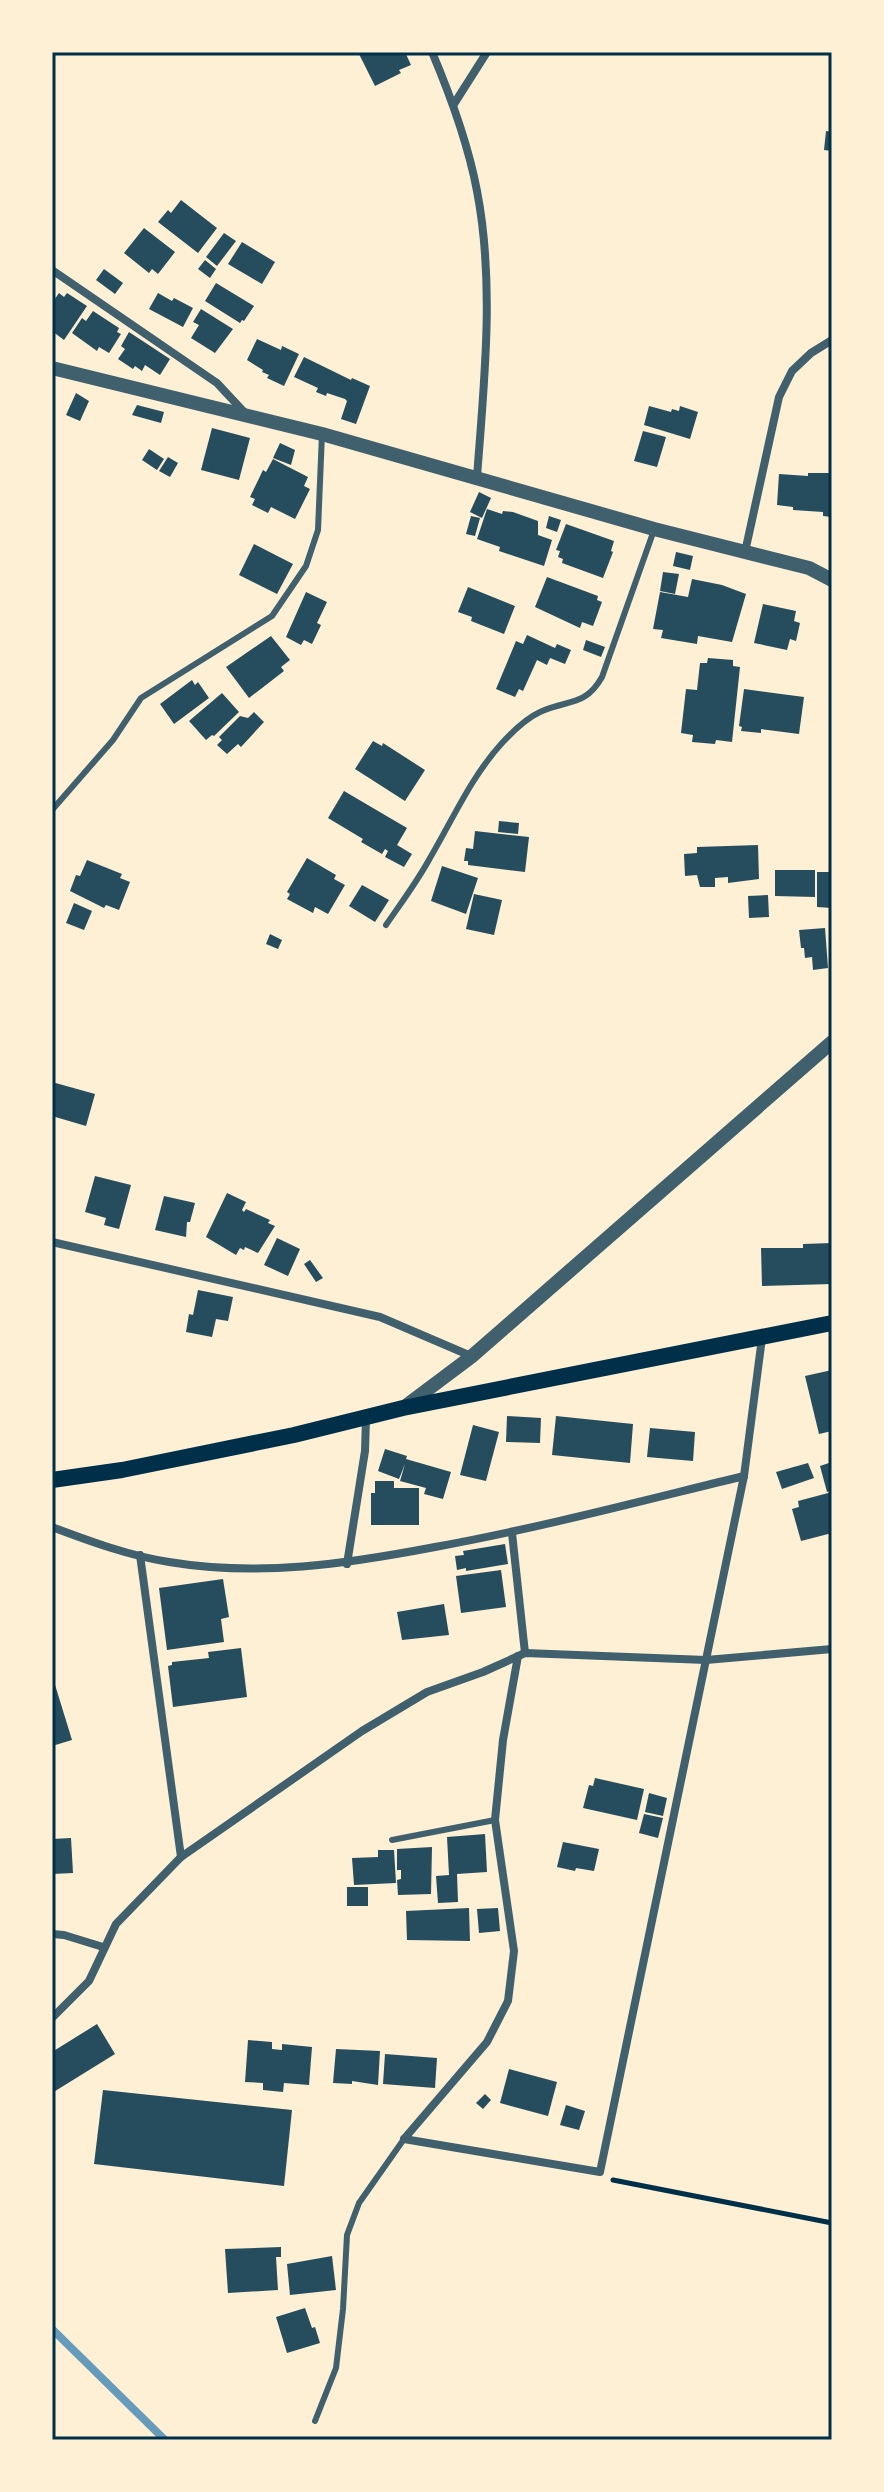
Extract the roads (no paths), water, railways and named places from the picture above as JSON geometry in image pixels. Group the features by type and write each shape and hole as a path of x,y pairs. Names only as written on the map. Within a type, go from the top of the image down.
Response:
{"main road":[{"path":"52,1480 122,1470 294,1435 403,1408 832,1323"}],"street":[{"path":"432,52 454,104 477,191 485,267 486,348 477,477"},
{"path":"454,104 487,52"},
{"path":"52,270 217,383 249,416"},
{"path":"745,552 779,397 792,371 811,353 832,340"},
{"path":"52,368 322,434 654,529 809,568 832,580"},
{"path":"403,1408 471,1357 832,1042"},
{"path":"52,1242 380,1317 471,1357"},
{"path":"404,2139 600,2172 744,1476 762,1338"},
{"path":"347,1564 365,1451 366,1417"},
{"path":"52,1527 167,1562 271,1570 347,1564 512,1533 744,1476"},
{"path":"404,2139 487,2042 508,2001 514,1951 495,1820 503,1740 521,1655 512,1533"},
{"path":"140,1555 181,1857"},
{"path":"52,2018 89,1981 116,1924 181,1857 362,1731 427,1692 521,1655 706,1660 832,1649"},
{"path":"52,1934 103,1947"}],"lane":[{"path":"52,810 113,740 141,698 272,616 306,566 318,530 322,434"},
{"path":"386,925 429,861 463,797 502,743 525,721 593,692 602,677 654,529"},
{"path":"392,1840 495,1820"},
{"path":"315,2421 336,2368 347,2235 359,2203 404,2139"}],"waterway":[{"path":"52,2329 165,2440"}]}
